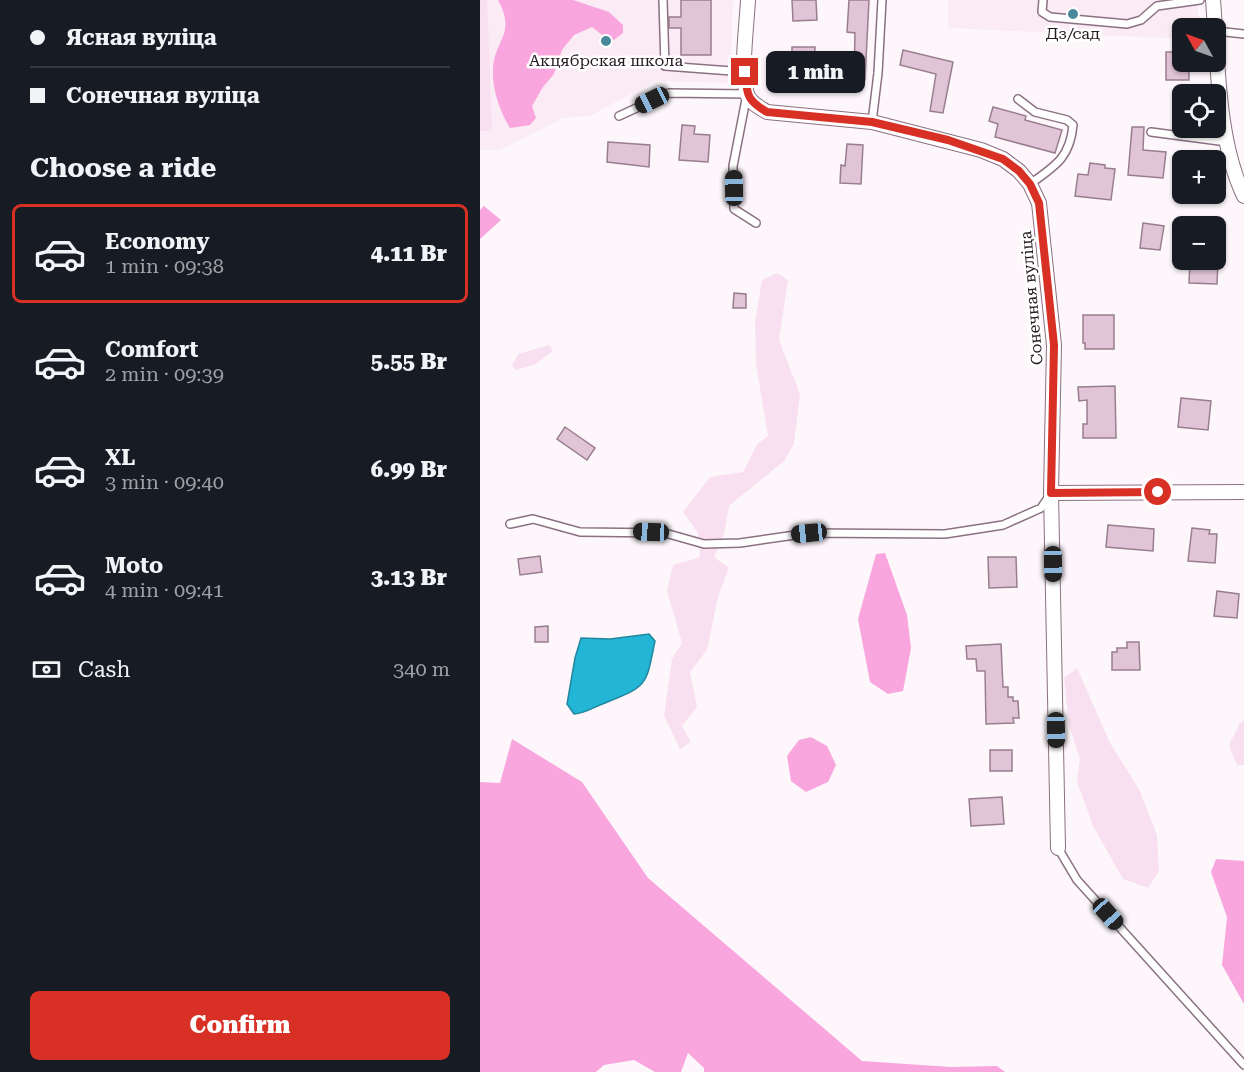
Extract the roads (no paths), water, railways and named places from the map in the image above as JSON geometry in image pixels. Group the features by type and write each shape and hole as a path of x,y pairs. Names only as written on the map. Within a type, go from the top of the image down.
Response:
{"street":[{"path":"747,94 745,72 748,0"},
{"path":"1213,0 1215,18"},
{"path":"1218,72 1227,142 1244,196"},
{"name":"Сонечная вуліца","path":"747,94 753,105 767,112 872,122 981,150 1003,159 1019,171 1030,184 1039,203 1054,345 1051,493 1058,848"},
{"path":"1051,493 1244,492"}],"lane":[{"path":"663,0 665,66 745,72"},
{"path":"872,122 878,73 882,0"},
{"path":"1043,0 1042,12 1050,17 1127,24 1141,20 1157,6 1200,0"},
{"path":"1226,32 1244,34"},
{"path":"619,116 669,93 747,94 733,166 734,209 756,223"},
{"path":"1018,99 1035,112 1067,120 1073,124 1072,135 1060,163 1030,184"},
{"path":"1151,132 1227,142"},
{"path":"510,524 533,519 580,532 665,533 704,544 740,543 809,533 945,534 1003,525 1041,508 1051,493"},
{"path":"1058,848 1077,880 1244,1065"}],"water":[{"path":"649,634 655,641 647,676 643,682 630,692 574,714 567,704 581,638 610,639"}],"place":[{"name":"Дз/сад","path":"1073,14"},
{"name":"Акцябрская школа","path":"606,41"}]}
